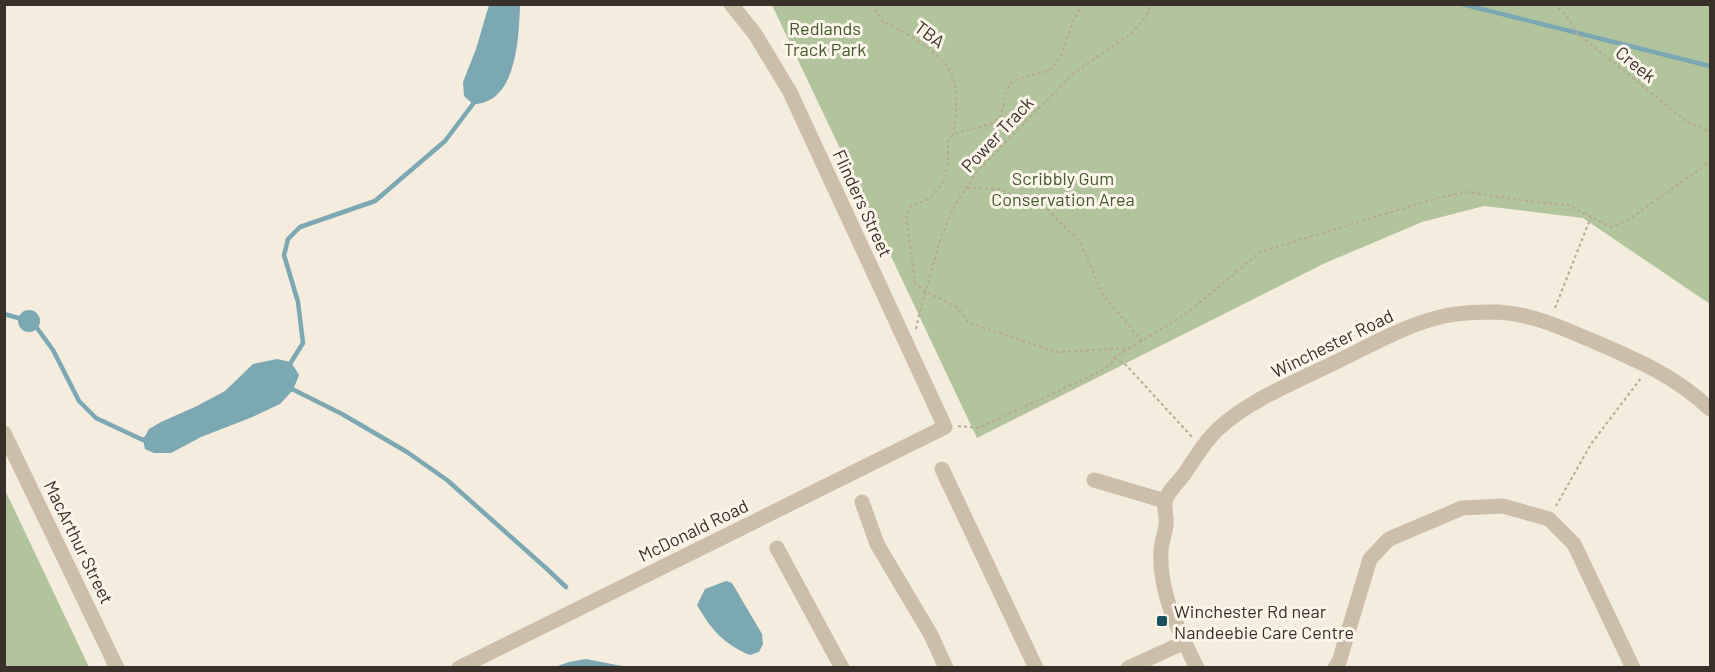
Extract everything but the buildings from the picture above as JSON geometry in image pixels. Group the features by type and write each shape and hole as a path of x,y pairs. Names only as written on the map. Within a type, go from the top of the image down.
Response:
{"street":[{"name":"Flinders Street","path":"731,4 755,34 790,92 945,427"},
{"name":"Winchester Road","path":"1165,501 1201,447 1238,413 1255,402 1384,339 1424,322 1452,314 1501,312 1549,322 1649,366 1676,381 1710,409"},
{"name":"McDonald Road","path":"459,668 945,427"},
{"name":"MacArthur Street","path":"4,433 117,668"},
{"path":"942,468 1036,668"},
{"path":"1094,480 1165,501 1166,525 1161,551 1162,573 1174,619 1197,668"},
{"path":"862,502 877,544 931,635 946,668"},
{"path":"1341,666 1370,560 1389,539 1462,508 1503,506 1549,519 1574,544 1633,668"},
{"path":"777,548 842,668"},
{"path":"1128,668 1185,642"}],"path":[{"name":"TBA","path":"872,4 883,22 897,27 937,54 948,65 956,88 957,104 953,134 948,141 948,162 942,184 929,199 911,206 906,215 915,283 925,291"},
{"path":"953,134 991,124 1001,116 1005,93 1012,81 1050,70 1060,58 1072,21 1083,4"},
{"name":"Power Track","path":"916,332 941,237 955,205 978,170 1074,73 1131,34 1147,15 1151,4"},
{"name":"Creek","path":"1554,4 1565,14 1578,34 1687,122 1710,132"},
{"path":"945,427 979,428 1099,372 1111,364 1114,358 1187,313 1260,252 1434,199 1468,192 1568,205 1611,227 1628,220 1710,162"},
{"path":"966,188 1000,189 1048,210 1080,242 1103,295 1142,341"},
{"path":"1549,322 1591,218"},
{"path":"925,291 957,307 969,323 1057,352 1131,347"},
{"path":"1114,358 1126,365 1201,447"},
{"path":"1549,519 1592,444 1649,366"}],"green space":[{"name":"Scribbly Gum Conservation Area","path":"772,5 1710,5 1710,304 1583,218 1484,206 1422,222 1323,264 977,438"},
{"path":"5,490 89,667 5,667"}],"water":[{"path":"489,5 520,5 516,50 513,66 499,93 488,101 473,104 464,96 463,82"},
{"path":"29,310 39,317 40,321 33,331 29,332 19,325 18,321 25,311"},
{"path":"277,359 291,362 299,375 293,390 280,404 201,437 171,453 154,453 145,449 143,440 149,429 225,391 253,364"},
{"path":"726,581 732,583 762,634 763,644 759,652 750,655 725,641 707,621 697,605 705,589"},
{"path":"586,659 627,667 555,667"}],"waterway":[{"path":"1462,4 1710,66"},
{"path":"288,367 303,343 298,302 284,255 288,239 300,227 375,201 445,141 475,99"},
{"path":"4,314 22,319"},
{"path":"32,325 37,328 53,350 79,401 96,418 143,440 148,437"},
{"path":"290,388 342,414 407,452 447,480 566,587"}],"place":[{"name":"Winchester Rd near Nandeebie Care Centre","path":"1162,621"}],"park label":[{"name":"Redlands Track Park","path":"825,38"}]}
